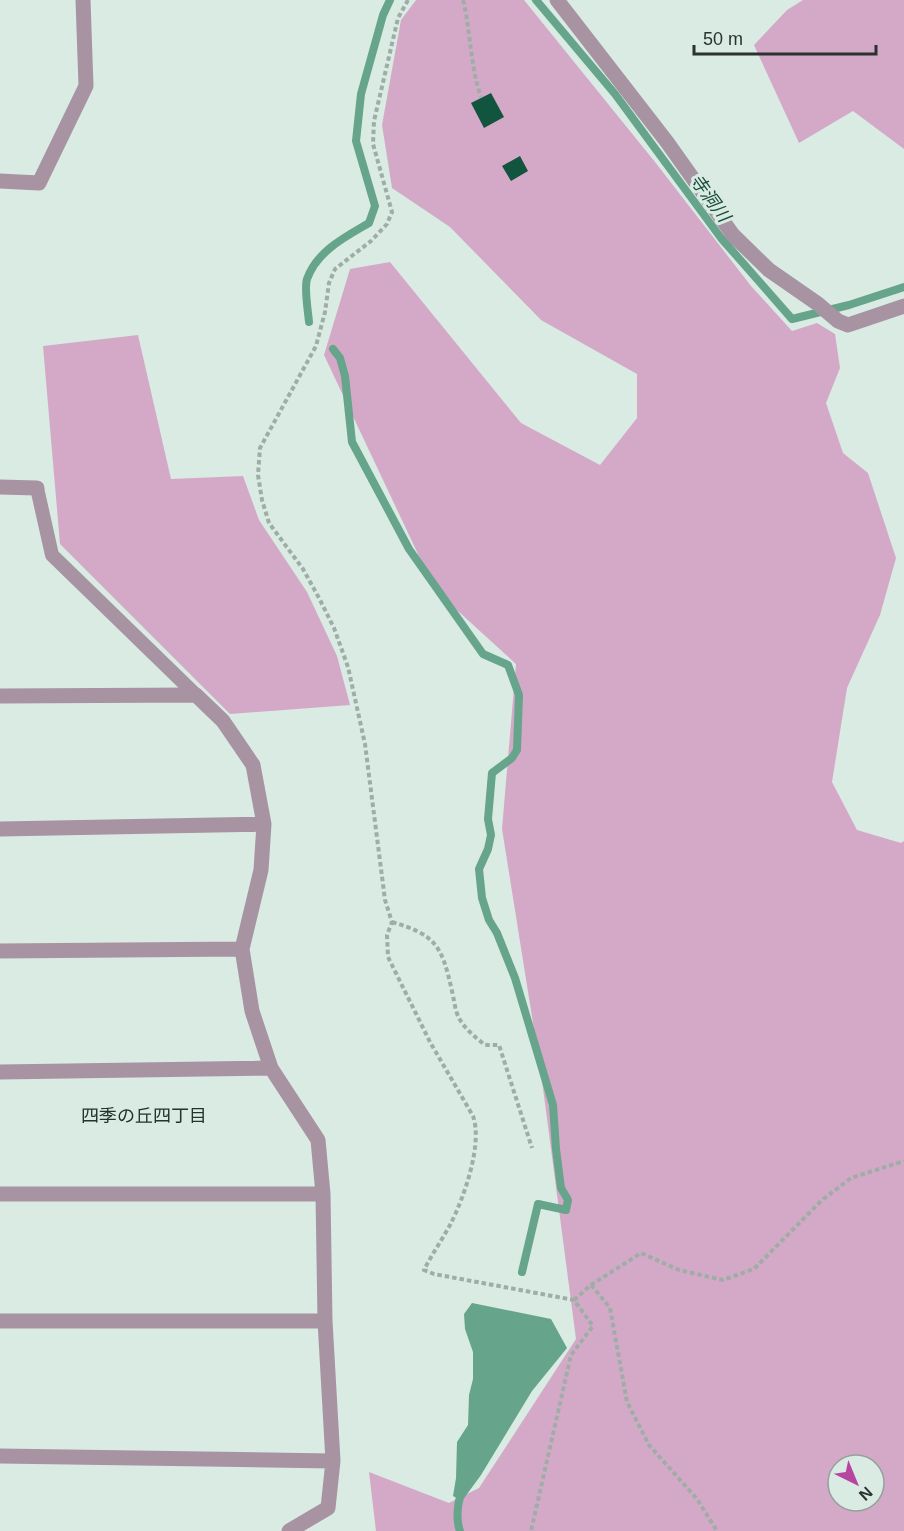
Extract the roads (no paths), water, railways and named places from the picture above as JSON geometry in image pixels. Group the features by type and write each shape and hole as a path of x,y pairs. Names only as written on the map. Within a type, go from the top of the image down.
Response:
{"street":[{"path":"0,181 39,183 86,86 83,0"},
{"path":"557,0 667,142 734,236 769,270 838,321 848,325 904,306"},
{"path":"0,487 37,488"},
{"path":"0,696 196,695 223,722 253,765 264,824 261,870 242,949 252,1011 271,1068 318,1140 323,1194 325,1321 333,1461 328,1508 289,1531"},
{"path":"0,829 264,824"},
{"path":"0,951 242,949"},
{"path":"0,1072 271,1068"},
{"path":"0,1194 323,1194"},
{"path":"0,1321 325,1321"},
{"path":"0,1456 333,1461"}],"lane":[{"path":"37,488 52,555 196,695"}],"waterway":[{"path":"309,322 306,288 312,269 333,246 369,223 375,206 356,141 361,94 383,15 390,0"},
{"name":"寺洞川","path":"536,0 615,94 721,238 792,319 849,305 904,287"},
{"path":"333,349 340,358 345,376 352,442 409,549 483,654 508,665 519,695 517,750 512,758 492,773 488,819 491,835 488,849 479,869 482,898 489,920 497,933 515,978 553,1105 561,1188 568,1200 566,1210 538,1204 522,1272"},
{"path":"460,1531 458,1512 462,1492"}],"district":[{"name":"四季の丘四丁目","path":"144,1116"}]}
